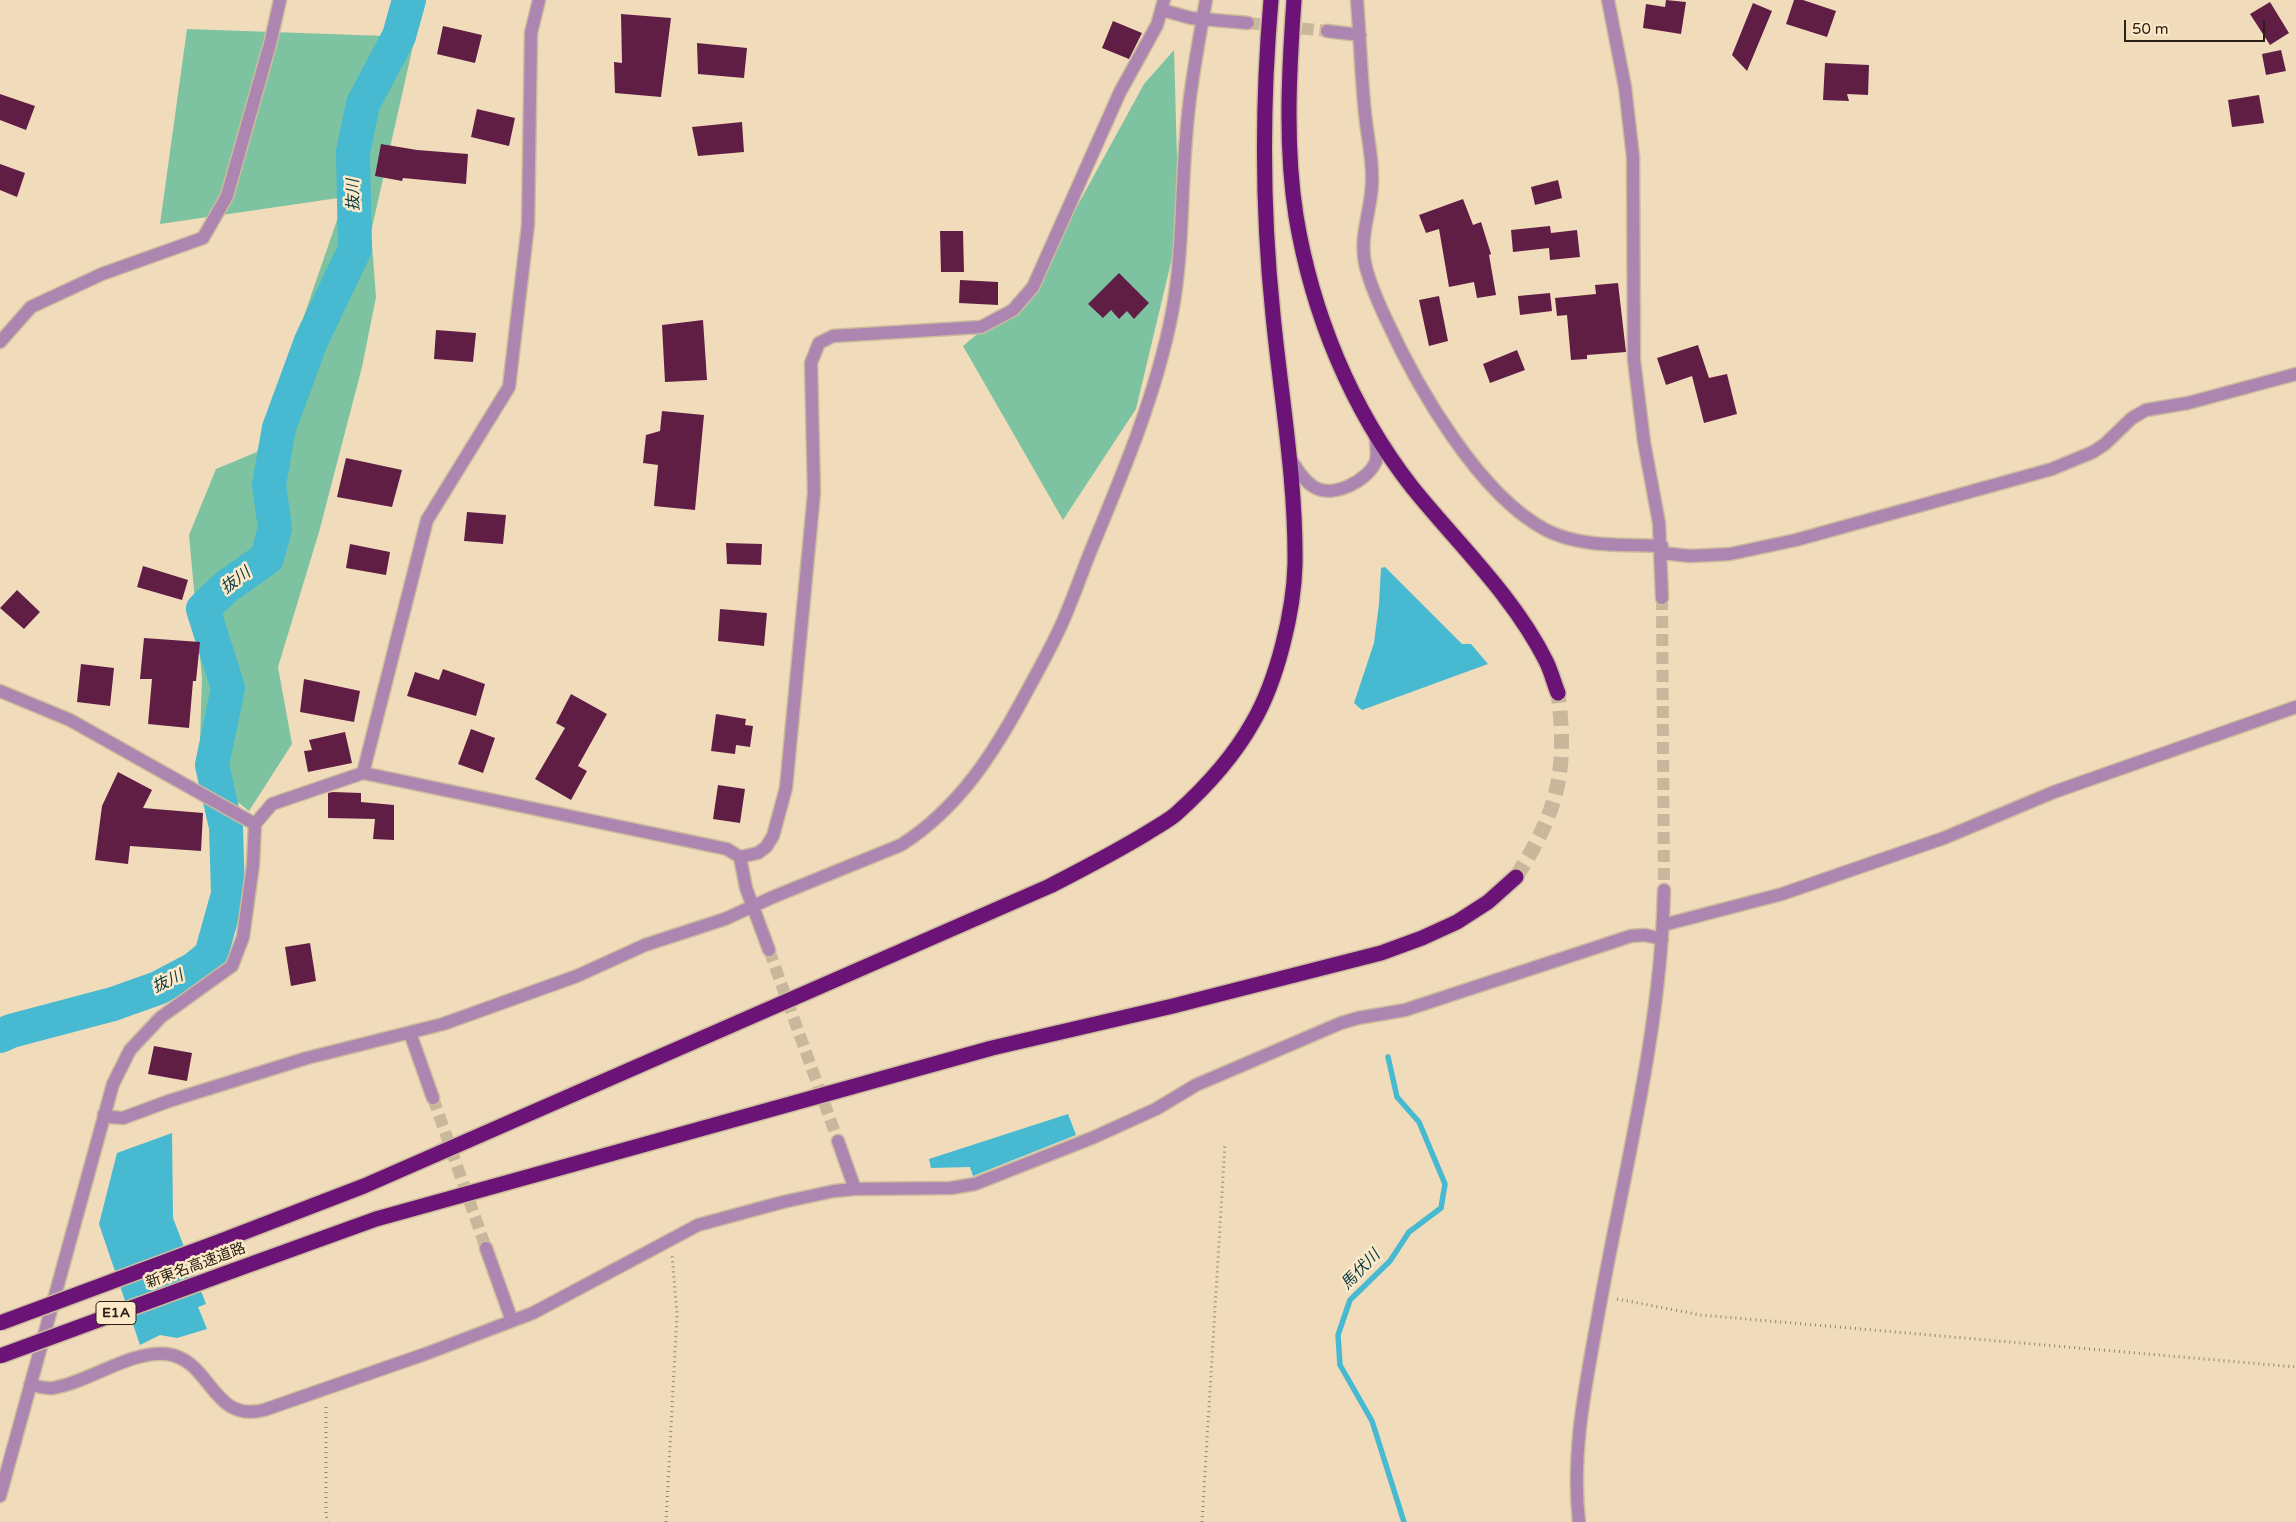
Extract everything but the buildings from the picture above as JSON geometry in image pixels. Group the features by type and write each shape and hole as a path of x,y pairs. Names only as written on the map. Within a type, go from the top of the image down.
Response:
{"highway":[{"name":"新東名高速道路","path":"0,1323 364,1186 1050,886 1120,850 1175,815 1220,769 1253,722 1277,666 1290,611 1295,565 1292,496 1272,311 1266,210 1264,132 1271,0"},
{"path":"1294,0 1290,88 1296,215 1308,270 1322,317 1340,366 1362,411 1411,485 1504,597 1525,626 1546,662 1558,693"},
{"name":"新東名高速道路","path":"0,1356 376,1219 992,1048 1173,1006 1381,953 1422,938 1457,922 1488,902 1516,877"}],"street":[{"path":"0,342 31,308 102,274 203,238 227,196 270,44 280,0"},
{"path":"363,774 427,520 509,387 528,225 531,33 539,0"},
{"path":"104,1114 123,1118 169,1101 307,1058 410,1033 570,978 631,951 718,922 901,845 929,825 971,783 989,758 1058,632 1149,400 1167,336 1176,286 1181,240 1186,135 1206,0"},
{"path":"1357,0 1365,114 1372,169 1371,198 1363,242 1365,264 1394,336 1425,395 1443,424 1485,477 1507,500 1534,523 1564,537 1599,543 1662,549 1690,556 1730,554 1796,540 1882,518 2052,469 2075,460 2105,444 2132,418 2146,410 2188,403 2296,374"},
{"path":"1608,0 1625,86 1633,156 1634,360 1638,400 1662,549 1662,598"},
{"path":"0,1496 113,1084 130,1050 161,1017 232,966 243,937 253,864 255,824 272,804 363,774 727,849 740,857 758,853 766,847 774,836 786,788 814,493 811,364 819,343 834,336 982,327 1013,310 1033,287 1120,92 1157,25 1163,5 1202,20 1248,23"},
{"path":"1327,31 1360,35"},
{"path":"1288,456 1304,480 1316,489 1340,490 1362,480 1376,460 1376,434"},
{"path":"0,691 70,720 238,812 255,824"},
{"path":"1663,925 1782,894 1944,838 2045,795 2296,707"},
{"path":"740,857 746,888 769,950"},
{"path":"1579,1522 1579,1420 1601,1296 1652,1036 1662,940 1664,890"},
{"path":"30,1385 53,1388 145,1356 166,1354 185,1361 235,1411 253,1413 428,1353 512,1321 555,1302 698,1225 812,1196 856,1189 951,1188 975,1184 1092,1138 1156,1109 1196,1085 1349,1020 1405,1010 1631,936 1645,935 1662,940"},
{"path":"410,1033 433,1098"},
{"path":"838,1141 856,1189"},
{"path":"486,1248 512,1321"}],"path":[{"path":"1202,1522 1225,1144"},
{"path":"666,1522 677,1314 671,1239"},
{"path":"1601,1296 1701,1315 2296,1367"},
{"path":"326,1406 326,1516 328,1522"}],"green space":[{"path":"187,29 415,37 371,232 376,297 362,367 319,532 278,667 292,744 249,811 199,771 202,678 189,535 216,469 257,452 345,197 160,224"},
{"path":"1174,50 1179,229 1136,409 1063,520 963,346 1033,287 1144,84"}],"water":[{"path":"1385,567 1462,644 1471,644 1488,664 1362,710 1354,703 1374,643 1381,568"},
{"path":"1068,1114 1076,1135 973,1176 970,1167 931,1168 929,1159"},
{"path":"172,1133 173,1218 206,1304 198,1307 207,1329 177,1338 160,1335 140,1345 99,1224 117,1153"}],"waterway":[{"name":"抜川","path":"0,1036 11,1031 113,1004 158,988 194,969 211,955 228,894 226,827 212,765 228,688 203,609 226,587 267,558 275,528 269,485 279,428 311,341 355,249 353,152 363,104 399,36 409,0"},
{"name":"馬伏川","path":"1388,1057 1397,1097 1419,1122 1445,1184 1441,1208 1409,1232 1390,1261 1350,1300 1338,1335 1340,1365 1372,1421 1404,1522"}],"tunnel":[{"path":"1248,23 1327,31"},
{"path":"1662,598 1664,890"},
{"path":"1516,877 1542,831 1556,789 1562,745 1558,693"},
{"path":"769,950 838,1141"},
{"path":"433,1098 486,1248"}]}
